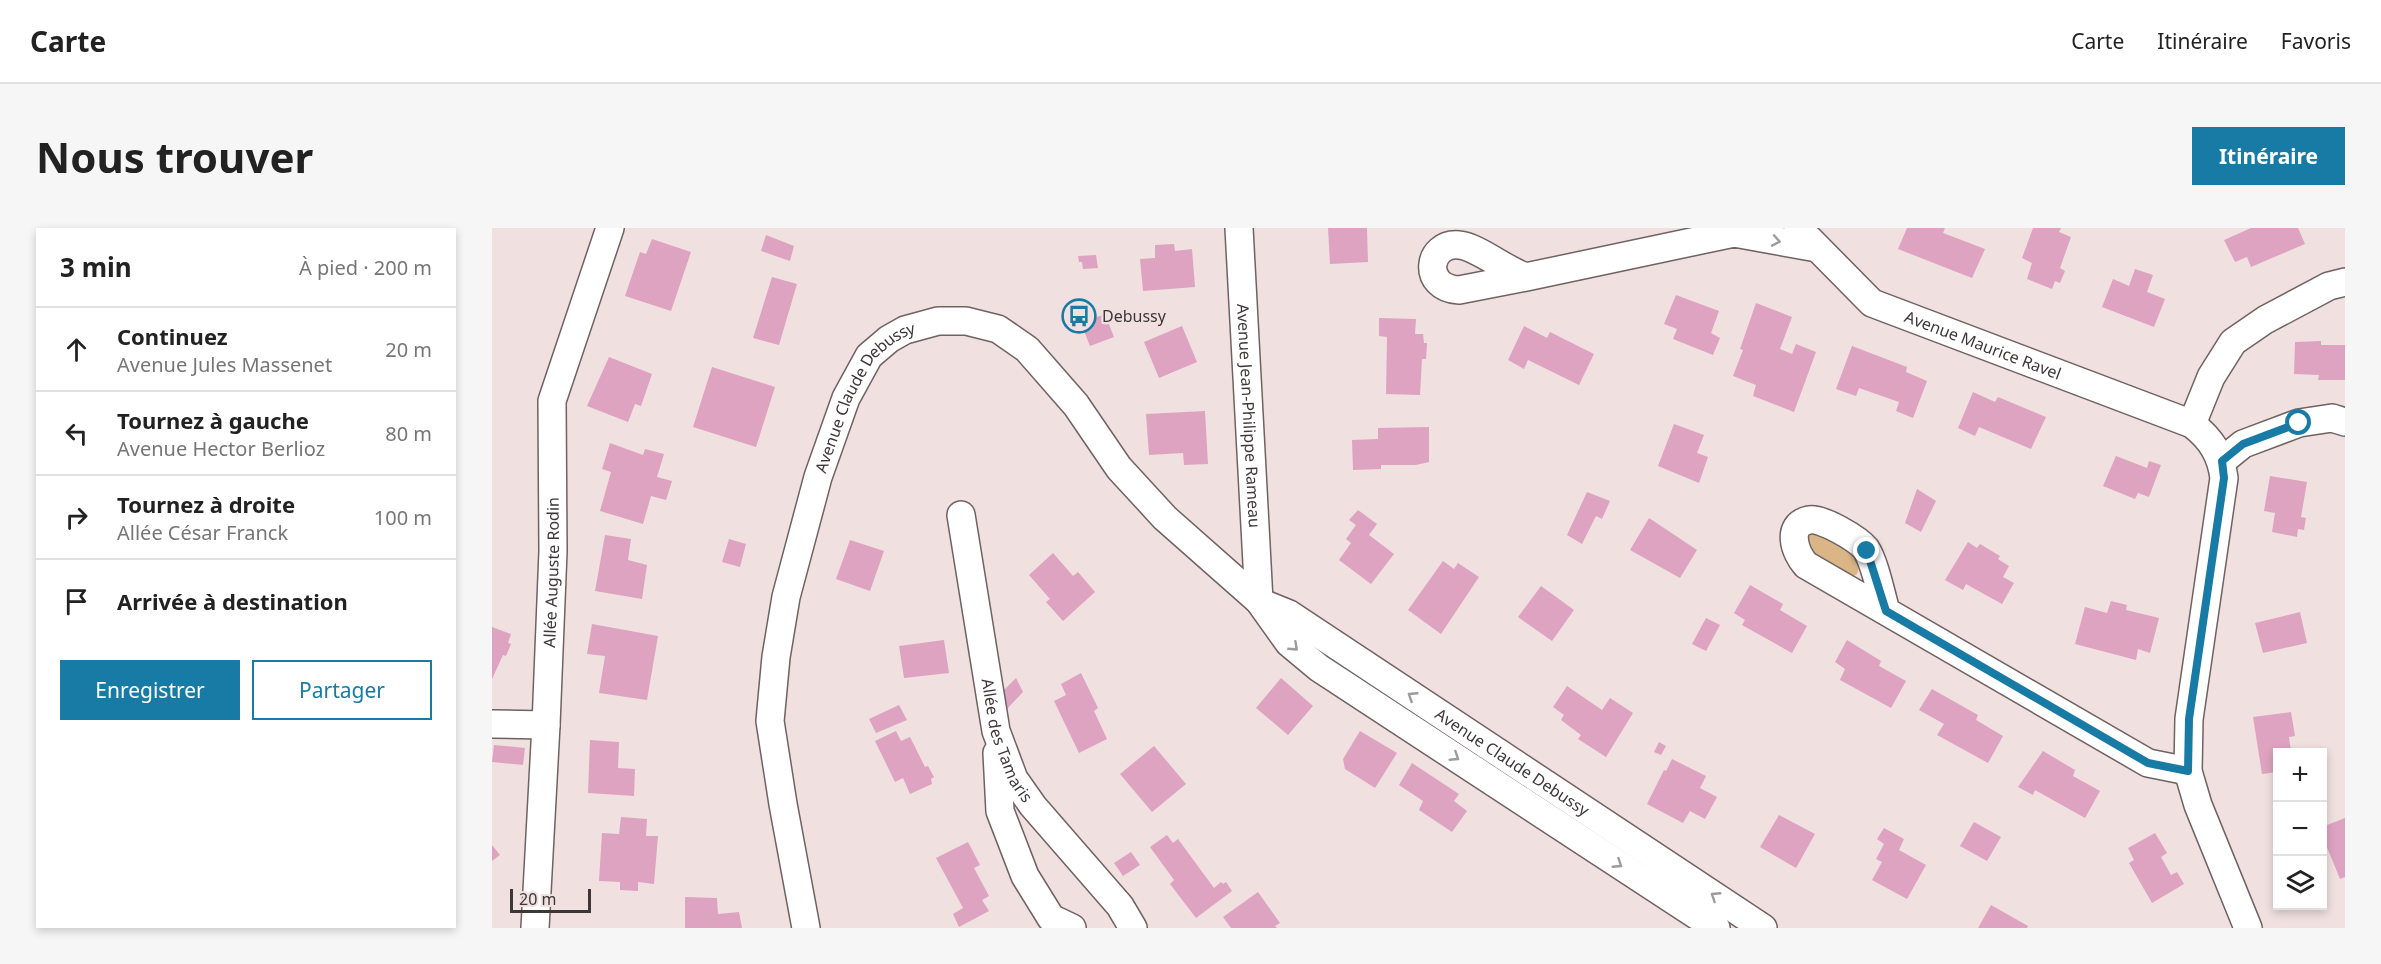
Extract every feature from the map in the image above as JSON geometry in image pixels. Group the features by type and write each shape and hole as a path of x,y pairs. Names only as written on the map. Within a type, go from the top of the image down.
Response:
{"street":[{"name":"Allée Auguste Rodin","path":"535,928 553,551 552,401 610,228"},
{"name":"Avenue Jean-Philippe Rameau","path":"1239,228 1258,601"},
{"name":"Avenue Maurice Ravel","path":"1798,228 1872,303 2192,424"},
{"path":"1526,278 1735,231 1817,248"},
{"path":"2248,928 2198,805 2188,771 2189,719 2224,478 2222,461 2205,434 2192,424 2211,377 2233,342 2265,320 2329,286 2345,282"},
{"name":"Avenue Claude Debussy","path":"806,928 770,721 776,657 786,597 815,488 846,398 869,356 889,339 905,330 938,321 966,321 998,329 1027,350 1076,405 1119,468 1165,518 1258,601 1289,643 1319,668 1716,928"},
{"path":"2222,461 2243,444 2299,423 2332,418 2345,422"},
{"name":"Allée des Tamaris","path":"961,515 996,731 1014,779 1033,806 1120,906 1133,928"},
{"name":"Avenue Claude Debussy","path":"1258,601 1289,614 1763,928"},
{"path":"1886,611 2148,763 2188,771"},
{"path":"492,724 546,726"},
{"path":"996,731 1000,811 1025,876 1051,918 1072,928"}],"shaded area":[{"path":"1814,533 1848,544 1860,565 1857,574 1852,577 1811,556 1806,538"}],"building":[{"path":"1328,228 1367,228 1368,262 1330,264"},
{"path":"1907,228 1945,228 1943,233 1985,249 1972,278 1898,249"},
{"path":"2033,228 2061,228 2059,232 2071,237 2060,268 2065,271 2060,283 2055,281 2052,289 2027,279 2032,263 2022,258"},
{"path":"2251,228 2298,228 2305,244 2251,267 2247,257 2235,262 2224,240"},
{"path":"766,235 794,246 790,261 761,251"},
{"path":"652,239 691,252 671,311 625,296 640,252 646,254"},
{"path":"1174,244 1175,251 1192,249 1195,287 1143,291 1140,259 1155,258 1155,245"},
{"path":"1096,255 1098,268 1083,269 1078,256"},
{"path":"2135,269 2153,275 2147,292 2165,299 2154,327 2102,307 2113,279 2129,286"},
{"path":"772,277 797,284 779,345 753,338"},
{"path":"1676,295 1719,311 1711,333 1720,338 1713,355 1673,339 1677,329 1664,324"},
{"path":"1756,303 1792,317 1780,349 1792,354 1796,344 1816,352 1794,412 1753,396 1756,385 1733,376"},
{"path":"1105,314 1114,337 1090,346 1081,323"},
{"path":"1379,318 1416,319 1415,334 1423,334 1424,343 1427,343 1426,359 1422,359 1420,395 1386,394 1387,337 1379,336"},
{"path":"1182,326 1197,362 1159,378 1144,342"},
{"path":"1524,326 1547,338 1550,332 1594,354 1579,385 1528,360 1524,369 1508,360"},
{"path":"2321,341 2321,345 2345,345 2345,380 2318,380 2319,375 2294,374 2295,342"},
{"path":"1852,346 1907,367 1906,372 1927,381 1913,418 1896,411 1899,402 1859,388 1856,396 1836,389"},
{"path":"609,357 652,374 641,406 635,404 628,422 587,406"},
{"path":"712,367 775,387 756,447 693,427"},
{"path":"1973,392 1995,402 1998,397 2046,417 2031,449 1979,427 1975,436 1958,428"},
{"path":"1205,411 1208,464 1184,465 1183,453 1149,455 1146,414"},
{"path":"1674,424 1704,435 1697,453 1708,457 1699,483 1658,466"},
{"path":"1429,427 1429,462 1416,465 1381,465 1381,469 1353,470 1352,440 1378,439 1378,428"},
{"path":"610,443 643,455 645,449 664,454 657,477 672,481 666,500 651,496 643,524 600,511 611,472 602,469"},
{"path":"2116,456 2147,468 2149,461 2161,465 2149,497 2138,493 2135,499 2103,486"},
{"path":"2270,476 2307,482 2301,517 2306,518 2304,530 2298,529 2297,537 2272,532 2275,513 2264,511"},
{"path":"1917,489 1936,501 1921,532 1905,523"},
{"path":"1587,492 1610,501 1602,519 1596,516 1582,544 1567,535"},
{"path":"1358,510 1377,524 1369,535 1394,554 1371,584 1339,560 1351,543 1346,539 1356,525 1349,520"},
{"path":"1649,518 1697,550 1680,578 1630,550"},
{"path":"605,535 631,539 628,560 647,565 642,599 595,591"},
{"path":"729,539 746,544 740,567 722,562"},
{"path":"850,540 884,551 870,591 836,579"},
{"path":"1968,542 1977,548 1980,544 2000,556 1998,559 2009,566 2003,577 2014,583 2002,604 1966,584 1963,590 1945,580"},
{"path":"1053,553 1073,576 1078,572 1095,592 1063,621 1046,602 1050,599 1029,575"},
{"path":"1443,561 1454,569 1458,563 1479,577 1441,634 1408,610"},
{"path":"1750,585 1783,604 1780,610 1807,626 1792,653 1742,625 1745,620 1734,613"},
{"path":"1541,586 1574,610 1552,641 1518,617"},
{"path":"2111,601 2127,605 2126,610 2159,618 2150,653 2138,649 2136,660 2075,644 2085,607 2107,613"},
{"path":"2300,612 2307,643 2263,653 2255,623"},
{"path":"1706,618 1720,625 1706,651 1692,644"},
{"path":"592,624 658,636 647,700 599,693 605,656 587,654"},
{"path":"492,627 511,634 508,643 511,644 492,679"},
{"path":"944,640 949,673 904,678 899,646"},
{"path":"1847,640 1881,661 1879,666 1906,681 1891,708 1840,680 1845,669 1835,662"},
{"path":"1081,673 1098,708 1094,711 1107,739 1079,753 1054,701 1066,695 1061,684"},
{"path":"1016,678 1023,692 1006,710 998,696"},
{"path":"1281,678 1313,706 1288,735 1256,708"},
{"path":"1567,686 1602,710 1610,698 1633,713 1606,757 1578,739 1581,735 1561,720 1564,715 1553,707"},
{"path":"1932,689 1978,715 1976,720 2003,736 1988,763 1937,735 1944,724 1919,710"},
{"path":"899,705 907,720 876,733 869,719"},
{"path":"2291,712 2295,736 2289,737 2290,748 2273,748 2273,773 2262,774 2253,717"},
{"path":"896,731 901,741 910,737 925,767 928,766 934,777 931,779 932,784 910,794 903,778 895,782 875,741"},
{"path":"1360,731 1397,753 1375,788 1345,769 1343,759"},
{"path":"590,740 619,742 618,768 635,769 634,796 588,793"},
{"path":"1659,742 1666,746 1661,755 1654,752"},
{"path":"494,745 525,748 523,765 492,762"},
{"path":"1154,746 1186,784 1152,812 1120,774"},
{"path":"2043,751 2075,770 2073,776 2100,791 2085,818 2035,790 2033,795 2018,787"},
{"path":"1672,759 1706,776 1700,788 1717,797 1705,819 1690,811 1683,823 1647,804"},
{"path":"1412,763 1459,794 1454,801 1467,811 1452,832 1419,810 1423,801 1399,785"},
{"path":"1779,815 1815,834 1796,868 1760,847"},
{"path":"621,817 647,819 646,836 658,836 654,884 638,882 638,891 620,890 620,882 599,881 602,833 619,834"},
{"path":"2345,818 2345,877 2340,879 2327,847 2327,825"},
{"path":"1974,822 2001,837 1987,861 1960,846"},
{"path":"1884,828 1904,839 1899,850 1926,865 1907,899 1872,880 1882,862 1876,859 1884,844 1877,839"},
{"path":"2155,833 2167,853 2161,857 2171,875 2177,872 2184,884 2152,903 2129,863 2134,860 2128,848"},
{"path":"1167,835 1173,843 1178,839 1214,888 1221,882 1223,884 1226,882 1232,891 1196,918 1170,884 1174,880 1150,847"},
{"path":"968,842 980,865 974,868 989,896 982,900 989,911 959,927 953,914 963,908 936,858"},
{"path":"492,845 500,855 492,861"},
{"path":"1131,852 1140,865 1123,876 1114,863"},
{"path":"1258,892 1280,923 1275,926 1277,928 1231,928 1223,917"},
{"path":"685,897 717,898 718,914 739,912 742,928 685,928"},
{"path":"1991,905 2028,926 2027,928 1978,928"}],"place":[{"name":"Debussy","path":"1079,316"}],"route":[{"path":"1867,551 1886,611 2148,763 2188,771 2189,719 2224,478 2222,461 2243,444 2299,423"}]}
